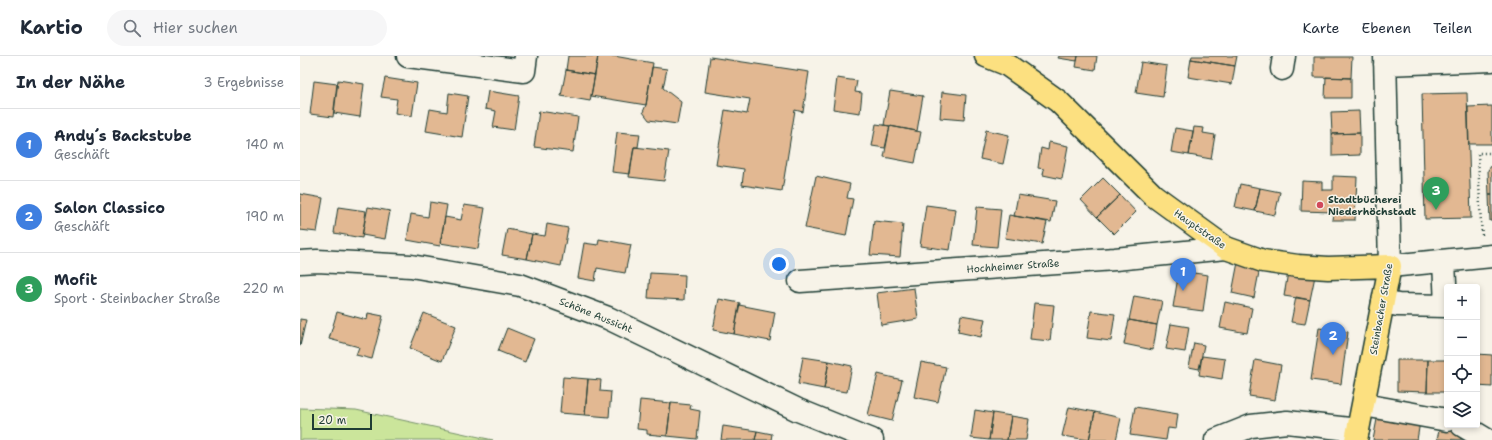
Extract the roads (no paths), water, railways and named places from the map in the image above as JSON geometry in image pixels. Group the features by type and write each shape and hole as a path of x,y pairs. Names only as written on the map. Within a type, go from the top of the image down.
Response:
{"main road":[{"name":"Hauptstraße","path":"986,56 1006,64 1058,101 1153,195 1226,248 1263,261 1298,266 1328,268 1390,266"},
{"name":"Steinbacher Straße","path":"1357,435 1390,266"}],"street":[{"path":"408,56 524,71 526,56"},
{"path":"1385,60 1492,60"},
{"name":"Steinbacher Straße","path":"1385,60 1390,266"},
{"name":"Hochheimer Straße","path":"800,281 1115,259 1226,248"},
{"name":"Hauptstraße","path":"1390,266 1492,256"},
{"name":"Schöne Aussicht","path":"300,262 317,261 411,266 520,285 608,318 798,410 872,440"},
{"path":"1383,302 1398,305 1446,306 1444,261"},
{"path":"1364,405 1444,419"},
{"path":"1216,440 1251,426 1287,422 1357,435"},
{"path":"1467,428 1486,440"}],"place":[{"name":"Stadtbücherei Niederhöchstadt","path":"1320,205"},
{"name":"Mofit","path":"1436,210"},
{"name":"Andy´s Backstube","path":"1183,291"},
{"name":"Salon Classico","path":"1333,355"}]}
